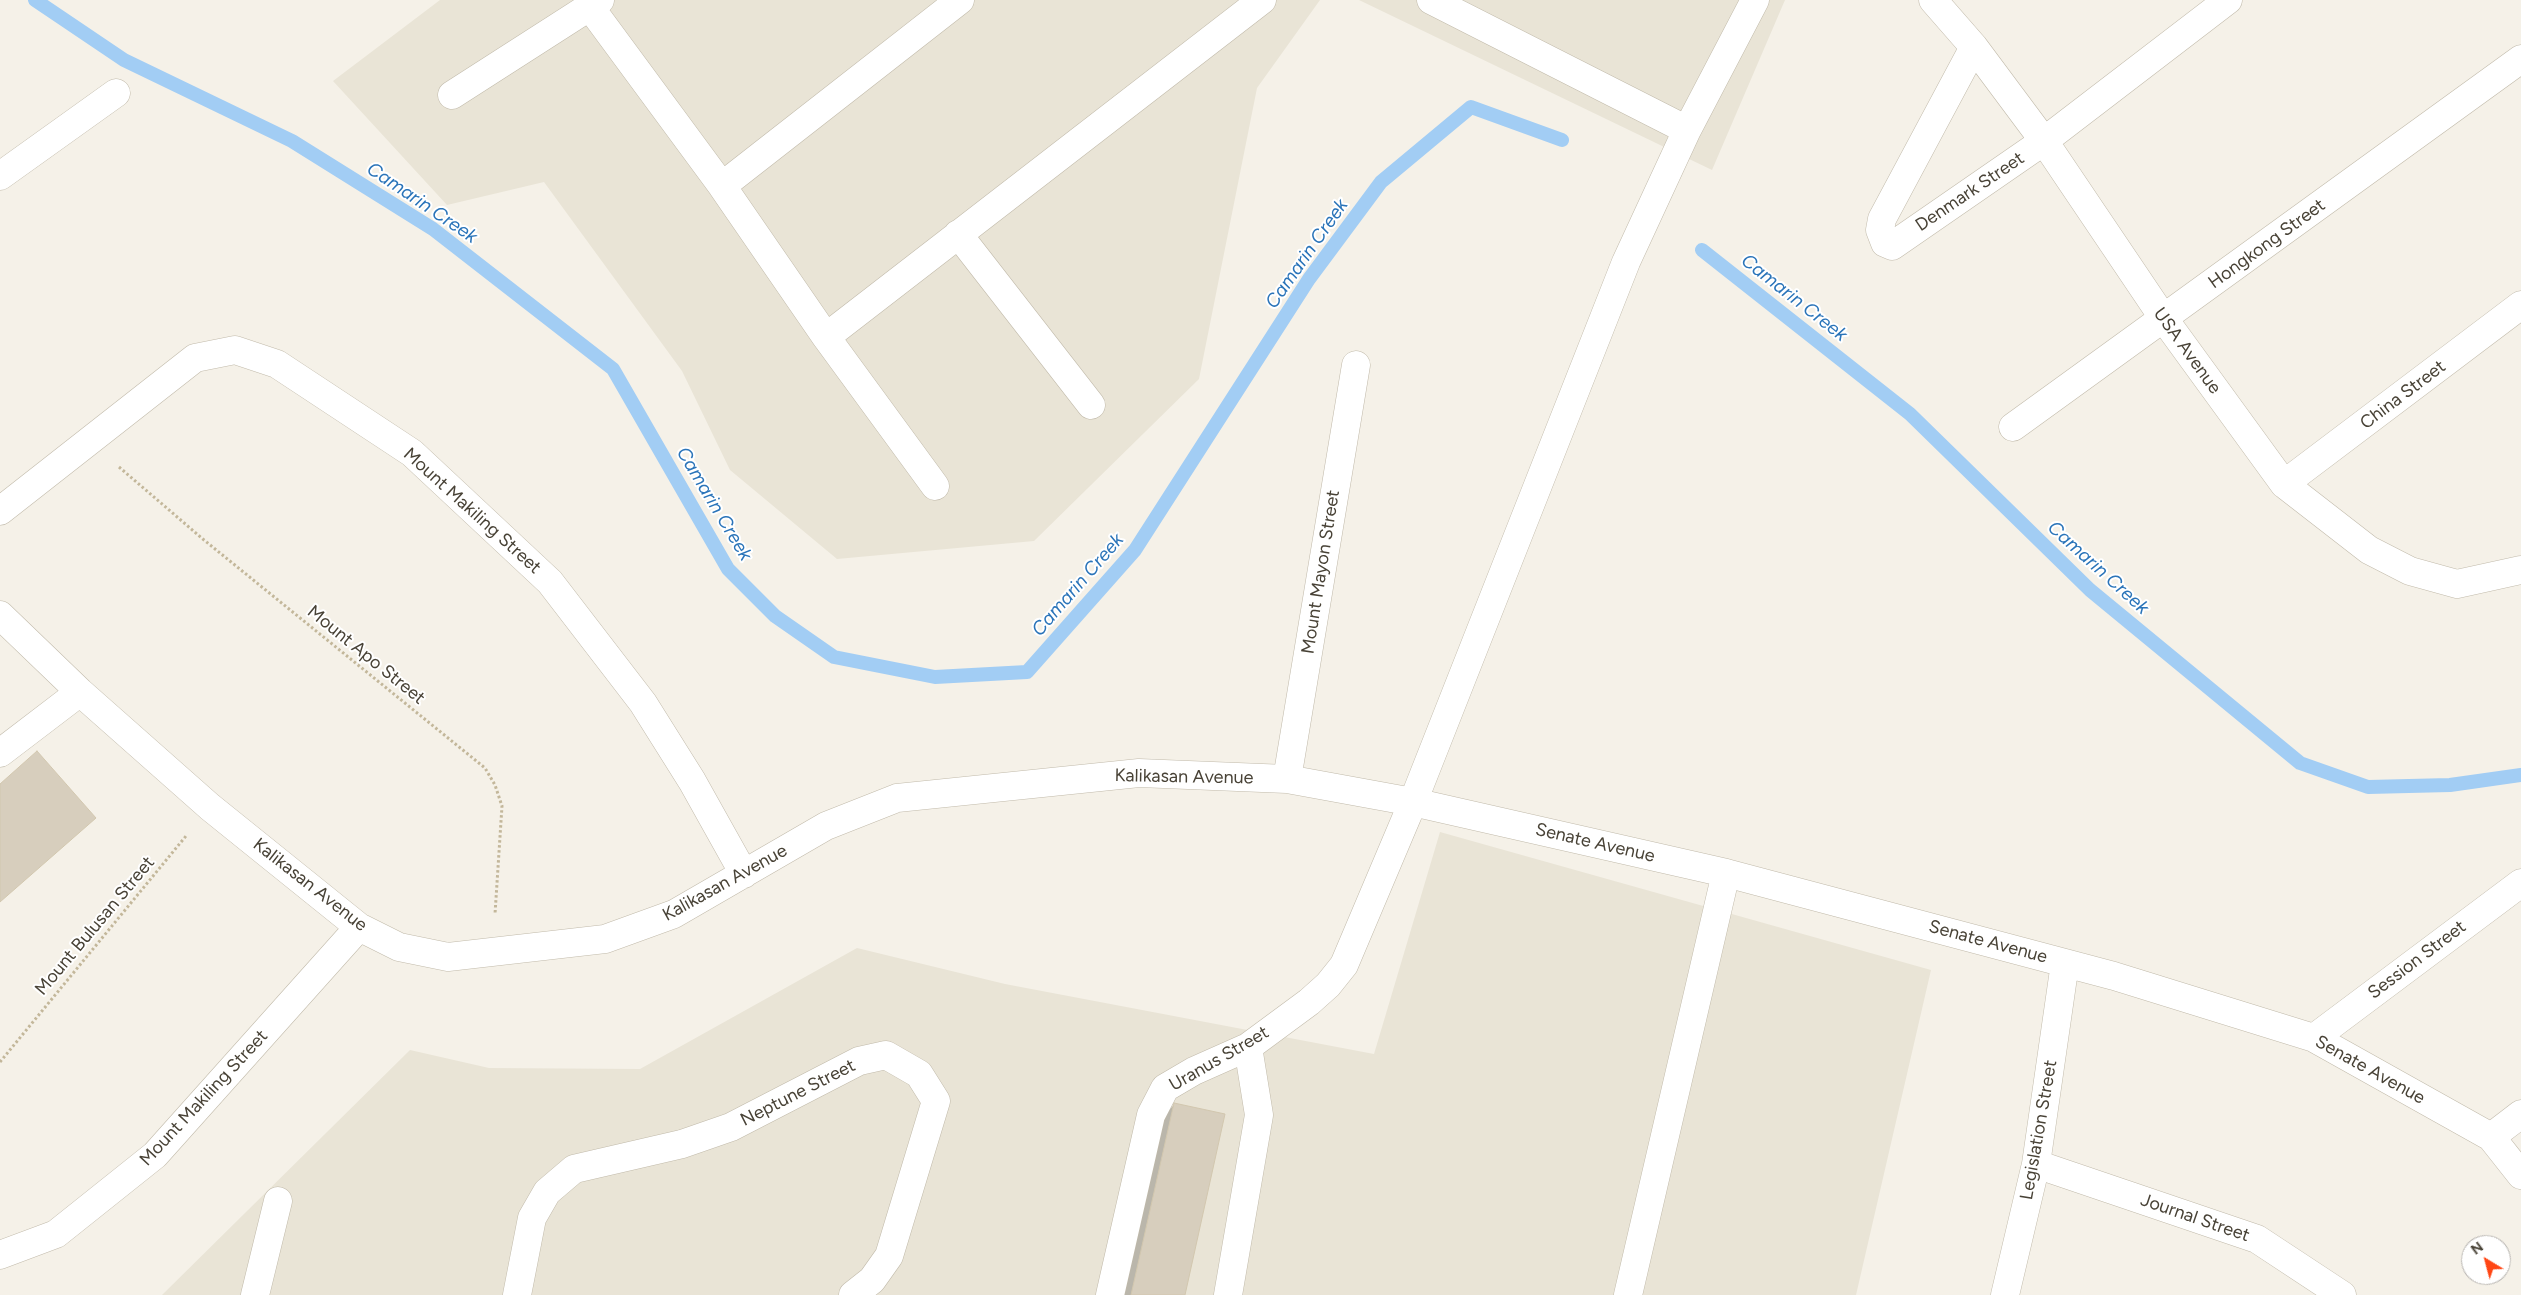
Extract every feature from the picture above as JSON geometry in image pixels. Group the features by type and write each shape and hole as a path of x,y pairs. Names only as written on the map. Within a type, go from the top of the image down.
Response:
{"street":[{"path":"722,186 960,0"},
{"path":"826,337 1262,0"},
{"path":"1430,0 1687,130"},
{"name":"Uranus Street","path":"1110,1295 1151,1115 1165,1088 1194,1071 1248,1047 1309,1002 1328,985 1344,965 1414,802 1626,262 1687,130 1755,0"},
{"name":"USA Avenue","path":"1933,0 1974,47 2044,141 2164,319 2284,484 2369,550 2410,571 2457,584 2521,570"},
{"name":"Denmark Street","path":"1974,47 1882,219 1880,230 1885,243 1892,246 2044,141 2198,9 2228,0"},
{"path":"452,95 595,4 826,337 935,486"},
{"name":"Hongkong Street","path":"2013,427 2521,59"},
{"path":"0,176 116,93"},
{"path":"958,234 1091,405"},
{"name":"China Street","path":"2284,484 2521,305"},
{"name":"Mount Makiling Street","path":"0,511 88,440 195,358 236,350 278,364 412,454 550,582 643,703 692,780 744,874"},
{"name":"Mount Mayon Street","path":"1287,779 1356,365"},
{"name":"Kalikasan Avenue","path":"0,615 80,692 210,807 359,927 399,948 438,955 448,956 493,952 604,940 674,914 826,826 898,798 1139,773 1287,779 1414,802"},
{"path":"0,753 80,692"},
{"name":"Senate Avenue","path":"1414,802 1726,873 2114,976 2314,1038 2491,1137 2521,1175"},
{"path":"1628,1295 1726,873"},
{"name":"Session Street","path":"2314,1038 2521,883"},
{"name":"Mount Makiling Street","path":"0,1255 56,1234 155,1156 359,927"},
{"name":"Legislation Street","path":"2005,1295 2036,1164 2065,963"},
{"path":"1228,1295 1259,1115 1248,1047"},
{"name":"Neptune Street","path":"517,1295 532,1218 547,1192 574,1169 682,1144 731,1127 859,1061 886,1055 919,1074 936,1101 889,1256 872,1280 853,1295"},
{"path":"2491,1137 2521,1114"},
{"name":"Journal Street","path":"2036,1164 2257,1239 2342,1295"},
{"path":"255,1295 278,1201"}],"path":[{"name":"Mount Apo Street","path":"88,440 204,540 485,768 496,785 502,806 493,952"},
{"name":"Mount Bulusan Street","path":"0,1062 210,807"}],"shaded area":[{"path":"440,0 1320,0 1257,88 1199,379 1034,541 837,559 730,470 682,371 544,182 447,205 333,81"},
{"path":"1359,0 1785,0 1712,170"},
{"path":"1440,832 1931,970 1856,1295 162,1295 410,1050 489,1068 640,1069 857,948 1005,984 1374,1054"}],"building":[{"path":"37,751 96,818 0,902 0,784"},
{"path":"1174,1103 1225,1114 1185,1295 1131,1295"}],"waterway":[{"name":"Camarin Creek","path":"35,0 124,60 292,141 433,229 613,369 728,569 775,616 834,657 935,677 1027,672 1135,550 1309,279 1381,182 1471,107 1562,140"},
{"name":"Camarin Creek","path":"1702,250 1910,414 2090,590 2300,763 2368,787 2450,785 2521,775"}]}
